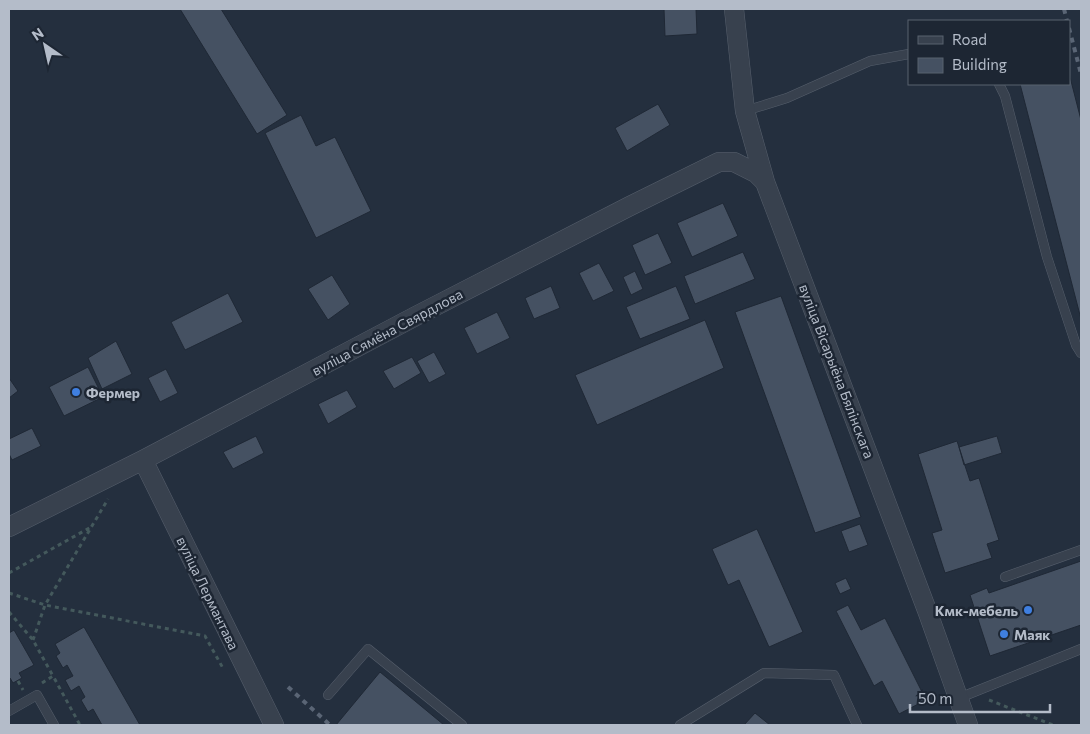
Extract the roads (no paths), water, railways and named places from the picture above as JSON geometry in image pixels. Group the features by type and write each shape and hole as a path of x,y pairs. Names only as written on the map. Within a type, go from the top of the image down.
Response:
{"street":[{"name":"вуліца Вісарыёна Бялінскага","path":"734,9 745,111 765,182 928,613 965,695 968,725"},
{"name":"вуліца Сямёна Свярдлова","path":"9,527 143,460 433,307 719,162 734,162 756,173 765,182"},
{"name":"вуліца Лермантава","path":"143,460 274,725"}],"lane":[{"path":"745,111 787,98 870,61 908,54"},
{"path":"1000,85 1005,96 1047,257 1076,345 1081,353"},
{"path":"1005,577 1081,550"},
{"path":"965,695 1081,649"},
{"path":"328,695 368,650 462,725"},
{"path":"680,725 764,673 834,675 857,725"},
{"path":"9,711 36,694 54,725"}],"railway":[{"path":"1064,9 1067,20"},
{"path":"1070,32 1081,74"},
{"path":"288,687 330,725"}],"place":[{"name":"Фермер","path":"76,392"},
{"name":"Кмк-мебель","path":"1028,610"},
{"name":"Маяк","path":"1004,634"}]}
